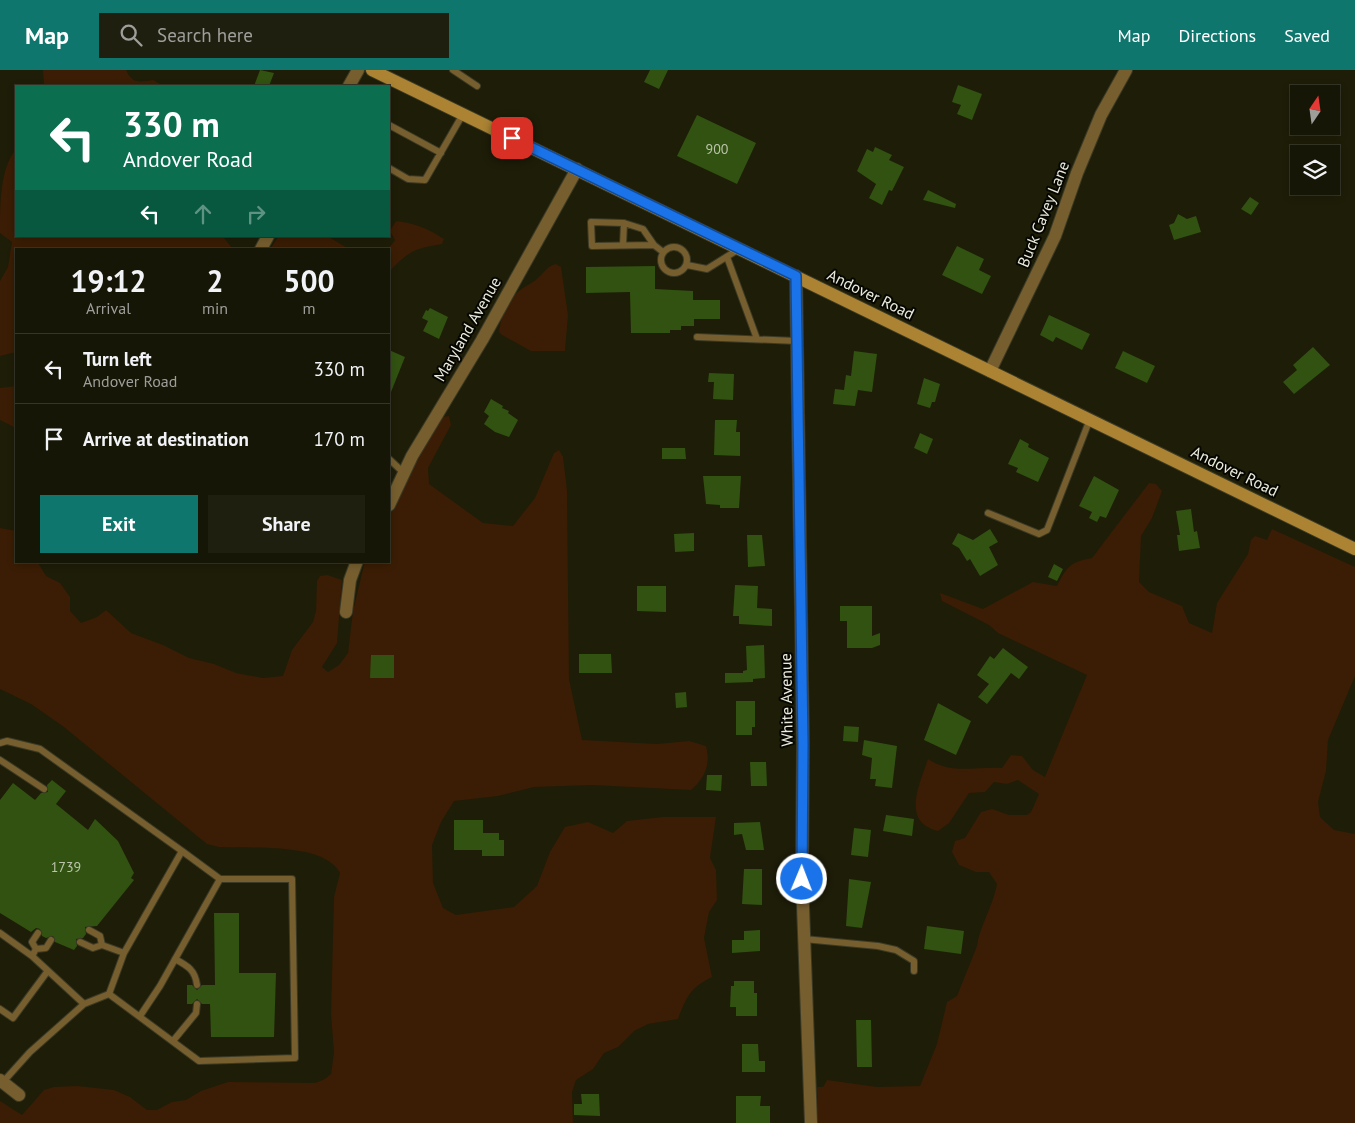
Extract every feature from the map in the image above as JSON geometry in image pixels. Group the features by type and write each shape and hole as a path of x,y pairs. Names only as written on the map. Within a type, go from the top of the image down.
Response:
{"street":[{"path":"350,85 358,70"},
{"name":"Andover Road","path":"372,70 1355,549"},
{"name":"Buck Cavey Lane","path":"990,371 1055,236 1077,173 1101,116 1126,70"},
{"name":"Maryland Avenue","path":"390,503 404,473 577,169"},
{"name":"White Avenue","path":"796,276 804,939 811,1123"},
{"path":"346,612 350,580 356,563"},
{"path":"2,1081 19,1095"}],"lane":[{"path":"453,70 477,86"},
{"path":"390,169 408,179 425,180 463,114"},
{"path":"390,126 442,153"},
{"path":"654,245 592,246 591,222 624,223 643,229 654,245 663,252"},
{"path":"623,245 624,223"},
{"path":"671,247 680,247 687,255 687,265 683,270 671,273 662,265 663,252 671,247"},
{"path":"687,265 707,269 740,249"},
{"path":"727,257 757,339"},
{"path":"697,336 797,341"},
{"path":"988,513 1040,534 1047,530 1052,522 1090,419"},
{"path":"390,460 404,473"},
{"path":"0,743 7,741 40,749 220,879 292,879 295,1058 199,1061 109,994"},
{"path":"0,760 44,788"},
{"path":"2,1081 30,1052 84,1004 109,994 124,953 182,851"},
{"path":"140,1016 220,879"},
{"path":"90,930 100,936 102,945"},
{"path":"0,933 32,956 47,972 84,1004"},
{"path":"36,949 32,942 38,933"},
{"path":"804,939 896,950 914,961 914,971"},
{"path":"36,949 46,948 51,940"},
{"path":"80,942 94,948 102,945 124,953"},
{"path":"32,956 36,949"},
{"path":"175,959 191,968 196,974 197,985"},
{"path":"0,1009 13,1018 47,972"},
{"path":"173,1041 196,1012 197,1004"}],"shaded area":[{"path":"43,70 126,70 128,75 134,80 153,80 162,85 44,85"},
{"path":"15,151 15,237 223,237 232,248 15,248 15,352 0,356 0,281 8,267 12,242 0,233 1,199 4,176"},
{"path":"396,221 421,227 444,239 442,244 412,252 390,271 389,248 395,240 390,231"},
{"path":"278,237 329,237 347,248 271,248"},
{"path":"556,264 561,267 568,315 565,351 531,351 499,332 501,321 507,304 514,295 536,280 548,268"},
{"path":"15,386 15,428 0,420 0,388"},
{"path":"449,416 451,425 428,468 429,484 483,523 513,526 535,498 554,453 559,450 563,457 567,490 569,679 582,740 657,744 689,741 706,746 708,759 703,776 691,790 592,785 534,787 498,796 454,801 441,822 432,845 433,883 443,908 456,915 514,907 537,886 550,852 565,827 588,822 613,833 627,821 663,817 716,817 710,858 716,870 717,900 709,912 704,938 712,977 690,993 678,1019 648,1024 634,1031 618,1047 604,1053 593,1069 576,1080 572,1092 573,1123 0,1123 0,1101 22,1115 44,1090 54,1087 77,1086 114,1090 130,1097 147,1110 157,1110 172,1102 186,1100 201,1091 228,1082 315,1083 325,1079 331,1074 334,1053 331,1014 334,897 340,873 331,863 319,856 303,852 285,849 219,847 207,844 64,727 31,704 0,689 0,528 15,531 15,563 38,563 46,576 60,583 70,597 70,611 81,623 97,617 106,610 131,633 163,645 189,658 214,664 236,673 263,678 283,676 292,650 313,622 316,611 317,581 320,576 327,575 342,580 337,643 322,667 328,672 339,665 348,653 353,611 365,563 390,563 390,511 404,488 412,466 442,417"},
{"path":"1149,483 1156,484 1162,491 1152,518 1141,536 1139,582 1149,592 1182,606 1189,623 1212,633 1217,603 1248,554 1251,540 1255,536 1267,540 1272,529 1355,567 1355,676 1328,740 1326,771 1318,802 1320,817 1334,830 1355,834 1355,1123 818,1123 817,1087 823,1087 827,1080 877,1087 920,1086 937,1044 947,1002 957,996 977,946 997,884 989,872 976,872 959,865 952,852 955,841 965,838 981,812 992,809 1009,815 1027,815 1031,812 1039,794 1018,780 1007,784 994,782 985,792 969,793 949,823 938,831 920,820 916,811 917,791 928,759 946,767 964,769 1002,768 1011,755 1022,756 1033,770 1045,777 1087,675 998,633 989,625 942,601 940,593 983,609 1033,582 1057,586 1070,566 1079,561 1092,558"}],"building":[{"path":"260,70 274,73 269,85 254,85"},
{"path":"650,70 668,70 659,89 644,82"},
{"path":"958,85 982,94 972,120 957,114 961,105 952,102"},
{"path":"697,115 756,143 737,184 677,156"},
{"path":"875,147 892,155 889,160 904,167 892,191 889,190 882,205 869,198 876,184 857,171 867,149 873,152"},
{"path":"928,190 956,204 955,208 923,200"},
{"path":"1250,197 1259,203 1251,215 1241,209"},
{"path":"1178,214 1187,219 1196,216 1201,232 1174,240 1169,225 1174,223"},
{"path":"957,246 984,259 979,270 991,276 982,294 942,275"},
{"path":"655,266 655,289 693,291 693,300 720,300 720,319 694,319 694,326 681,326 681,330 670,330 670,333 631,333 630,292 586,293 586,267"},
{"path":"430,308 448,317 439,339 423,331 428,321 422,318 426,310 428,311"},
{"path":"1049,315 1090,334 1082,350 1056,337 1053,342 1040,335"},
{"path":"1313,347 1330,365 1294,394 1283,382 1297,370 1293,365"},
{"path":"390,350 405,357 390,394"},
{"path":"854,351 877,354 872,392 858,390 855,406 833,404 835,389 844,390 846,375 851,376"},
{"path":"1123,351 1155,366 1147,383 1115,368"},
{"path":"709,373 734,374 733,400 713,399 714,382 708,382"},
{"path":"924,378 940,384 935,402 932,402 930,408 917,404"},
{"path":"491,399 503,406 502,408 509,411 508,413 518,420 509,437 495,432 484,424 489,416 484,412"},
{"path":"715,420 737,420 736,432 740,432 740,456 714,455"},
{"path":"920,433 933,439 927,454 914,448"},
{"path":"1020,439 1029,444 1028,447 1049,458 1038,482 1016,472 1018,468 1008,464"},
{"path":"662,448 685,448 686,459 662,459"},
{"path":"703,476 741,476 739,508 720,508 720,505 706,504"},
{"path":"1094,476 1119,490 1106,518 1100,516 1097,522 1089,518 1092,512 1079,506"},
{"path":"1191,509 1194,532 1197,531 1200,548 1179,551 1177,535 1180,535 1176,511"},
{"path":"990,529 998,542 989,547 998,565 980,576 970,559 967,561 959,548 952,544 958,533 973,540"},
{"path":"694,533 694,551 675,552 674,534"},
{"path":"747,535 762,535 765,566 748,567"},
{"path":"1054,564 1063,569 1057,581 1048,577"},
{"path":"735,585 758,586 757,608 772,609 772,626 739,624 739,616 733,616"},
{"path":"637,586 666,586 666,612 637,611"},
{"path":"840,606 872,606 872,636 880,633 880,645 872,648 847,648 847,621 840,621"},
{"path":"764,645 765,678 753,679 753,682 725,683 725,673 743,673 743,671 747,670 746,646"},
{"path":"1003,648 1028,667 1019,679 1011,673 987,704 978,697 989,684 977,675 990,656 994,659"},
{"path":"579,654 611,654 612,673 579,673"},
{"path":"371,655 394,655 394,678 370,678"},
{"path":"686,692 687,707 676,708 675,693"},
{"path":"736,701 755,701 755,727 752,727 752,735 736,735"},
{"path":"938,703 971,721 956,755 924,740"},
{"path":"844,726 859,727 858,742 843,741"},
{"path":"864,740 897,746 892,788 875,786 876,779 870,779 872,758 862,755"},
{"path":"750,762 766,762 767,786 751,786"},
{"path":"707,775 722,775 721,791 706,790"},
{"path":"52,780 66,791 56,804 88,830 95,819 118,841 134,873 131,878 134,880 97,926 85,927 86,934 83,938 76,939 77,946 74,950 55,942 53,936 46,938 42,936 40,929 36,928 31,932 0,913 0,800 13,783 35,800 41,793 48,792 47,785"},
{"path":"886,815 914,819 912,836 883,831"},
{"path":"454,820 483,820 483,833 499,833 499,840 504,840 504,856 482,856 482,850 454,850"},
{"path":"760,822 764,850 746,850 742,834 734,835 734,823"},
{"path":"854,828 871,830 868,857 851,855"},
{"path":"744,869 762,869 762,905 742,904"},
{"path":"849,879 871,882 862,928 846,926"},
{"path":"214,913 239,913 239,973 276,973 274,1037 211,1037 210,1004 202,1004 197,999 192,1004 187,1004 187,985 192,985 197,990 202,985 215,985"},
{"path":"927,926 964,931 961,954 924,949"},
{"path":"760,930 760,951 732,953 732,940 744,940 744,931"},
{"path":"734,981 754,981 754,993 757,993 757,1016 736,1016 736,1007 730,1007 731,986 734,986"},
{"path":"856,1020 871,1020 872,1067 857,1067"},
{"path":"742,1044 758,1044 759,1061 765,1061 765,1072 742,1072"},
{"path":"581,1094 599,1094 600,1116 574,1115 574,1104 582,1104"},
{"path":"736,1096 761,1096 760,1106 770,1106 770,1123 736,1123"}],"route":[{"path":"512,138 796,276 803,744 802,879"}]}
